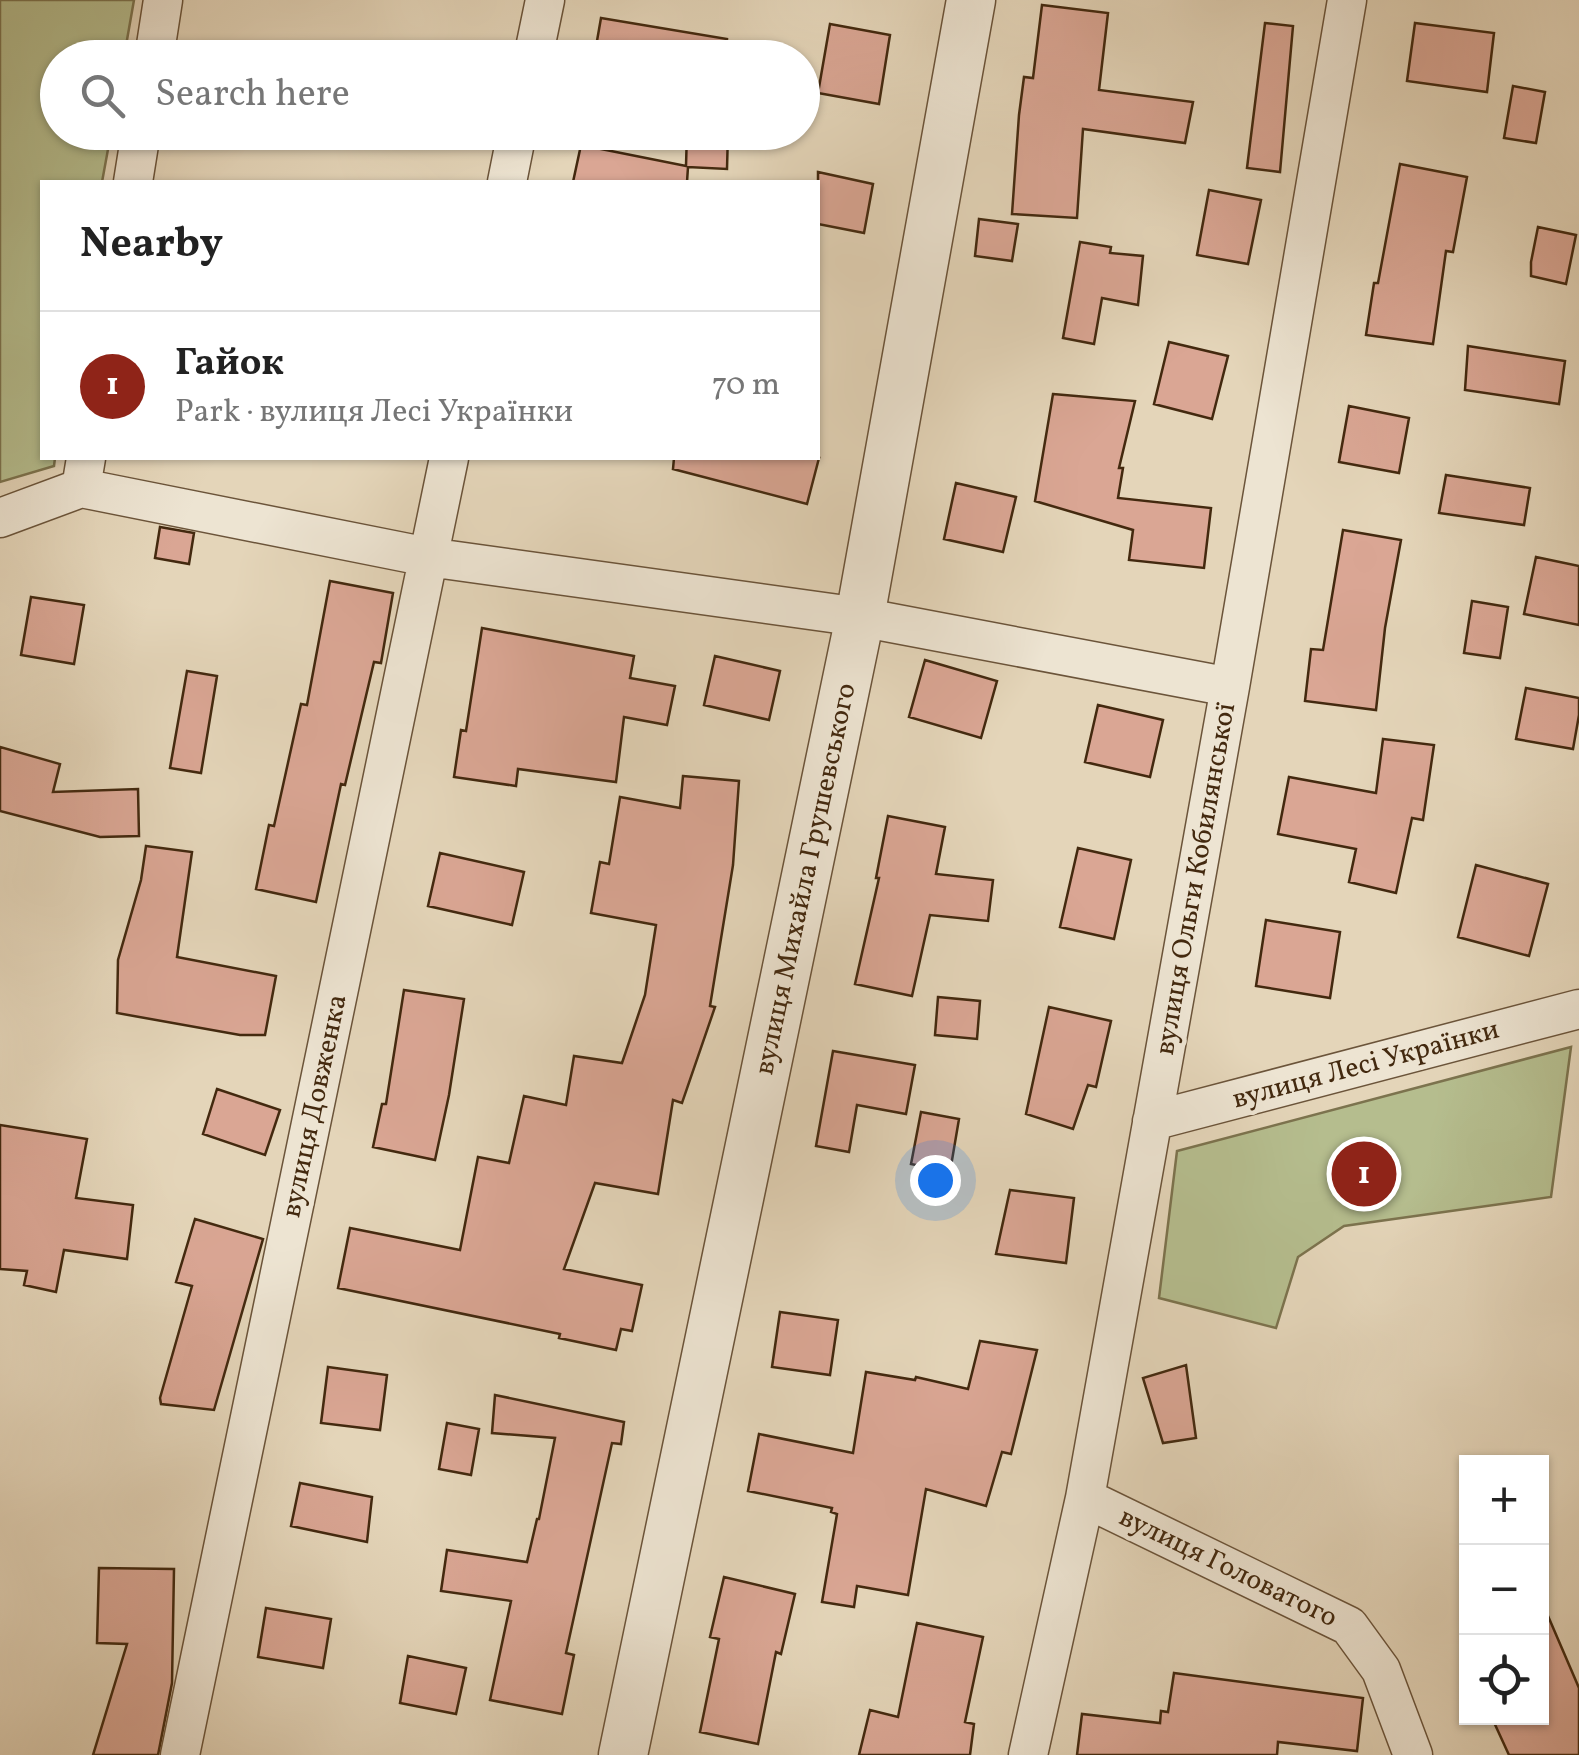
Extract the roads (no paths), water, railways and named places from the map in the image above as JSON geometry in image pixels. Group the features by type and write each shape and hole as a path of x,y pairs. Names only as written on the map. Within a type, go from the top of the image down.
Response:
{"street":[{"path":"157,40 164,0"},
{"path":"537,40 545,0"},
{"name":"вулиця Михайла Грушевського","path":"623,1755 860,617 971,0"},
{"name":"вулиця Ольги Кобилянської","path":"1028,1755 1085,1498 1230,687 1347,0"},
{"path":"133,180 138,150"},
{"path":"507,180 513,150"},
{"name":"вулиця Довженка","path":"180,1755 449,460"},
{"path":"0,518 84,472 428,557 860,617 1230,687"},
{"name":"вулиця Лесі Українки","path":"1152,1121 1579,1009"},
{"name":"вулиця Головатого","path":"1085,1498 1350,1626 1381,1670 1413,1755"}],"place":[{"name":"Гайок","path":"1364,1174"}]}
